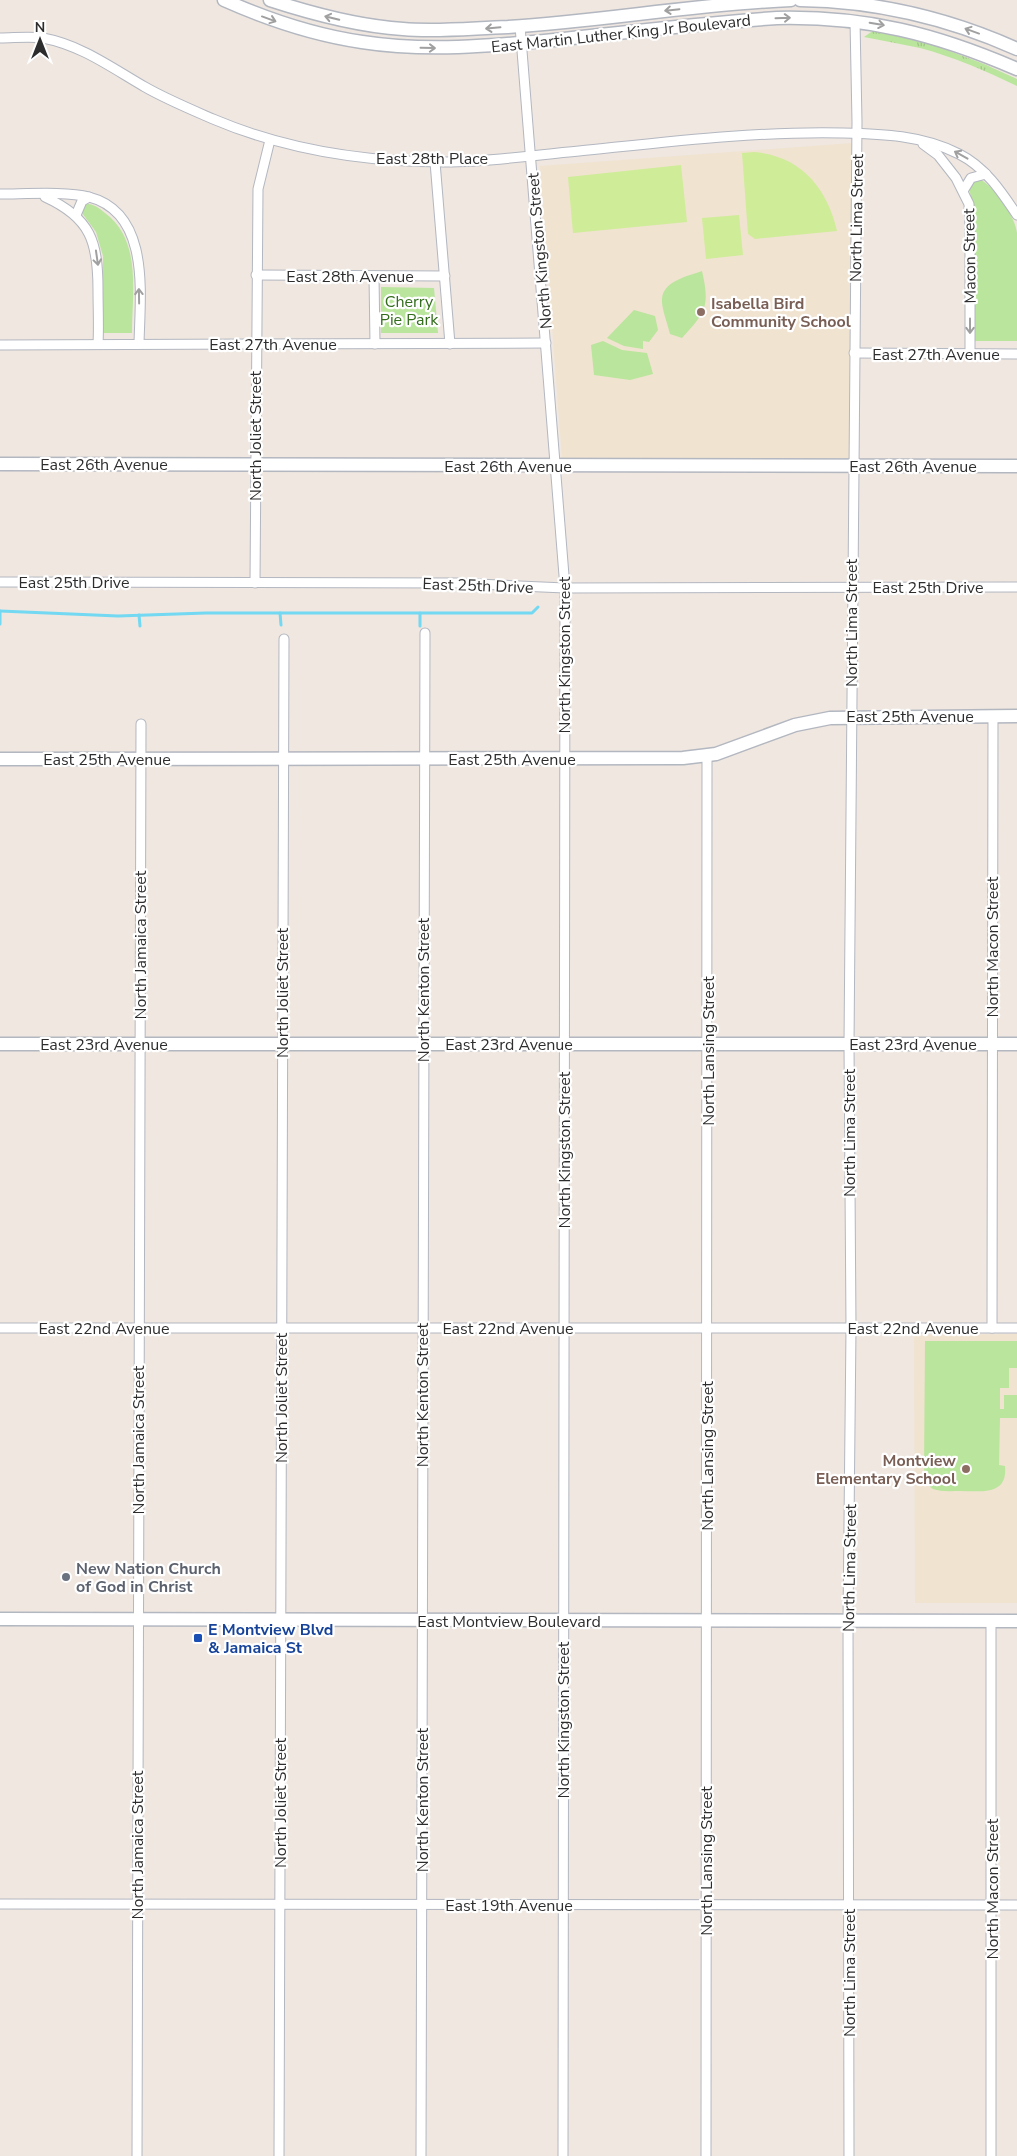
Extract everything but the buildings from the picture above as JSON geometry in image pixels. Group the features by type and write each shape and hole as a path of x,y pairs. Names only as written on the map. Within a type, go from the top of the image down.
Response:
{"street":[{"name":"East Martin Luther King Jr Boulevard","path":"224,0 271,20 307,31 362,42 444,48 522,43 763,19 811,18 855,21 905,30 940,39 1017,70"},
{"name":"East Martin Luther King Jr Boulevard","path":"270,0 342,21 402,29 436,31 520,26 791,0"},
{"path":"800,0 893,8 960,27 1017,49"},
{"name":"North Lima Street","path":"849,2156 848,1621 851,1328 849,1044 850,716 856,133 855,21"},
{"name":"North Kingston Street","path":"520,26 556,466 564,588 563,2156"},
{"name":"East 28th Place","path":"0,38 42,38 75,47 163,96 215,120 270,140 326,152 368,158 435,162 531,156 771,133 856,133 914,139 960,154 986,174 999,188 1017,216"},
{"path":"914,139 938,155 963,190"},
{"name":"North Joliet Street","path":"255,583 258,189 270,140"},
{"path":"435,162 450,344"},
{"name":"Macon Street","path":"970,354 970,226 969,204 963,190 971,178 986,174"},
{"path":"0,194 89,197 104,203 119,215 128,227 134,240 139,271 139,344"},
{"path":"40,195 62,205 76,215 86,226 92,238 98,264 98,344"},
{"path":"76,215 82,201 89,197"},
{"name":"East 28th Avenue","path":"256,275 445,276"},
{"path":"374,276 375,344"},
{"name":"East 27th Avenue","path":"0,345 546,343"},
{"name":"East 27th Avenue","path":"854,353 1017,354"},
{"name":"East 26th Avenue","path":"0,464 1017,466"},
{"name":"East 25th Drive","path":"0,582 456,583 564,588 1017,587"},
{"name":"North Kenton Street","path":"421,2156 425,633"},
{"name":"North Joliet Street","path":"280,2156 282,759 284,639"},
{"name":"East 25th Avenue","path":"0,759 683,758 707,755 742,745 796,725 824,719 850,716 1017,716"},
{"name":"North Macon Street","path":"992,716 992,1328"},
{"name":"North Jamaica Street","path":"137,2156 141,724"},
{"name":"North Lansing Street","path":"706,2156 707,755"},
{"name":"East 23rd Avenue","path":"0,1044 1017,1044"},
{"name":"East 22nd Avenue","path":"0,1328 1017,1328"},
{"name":"East Montview Boulevard","path":"0,1619 1017,1621"},
{"name":"North Macon Street","path":"991,1621 991,2156"},
{"name":"East 19th Avenue","path":"0,1904 1017,1905"}],"shaded area":[{"name":"Isabella Bird Community School","path":"852,143 851,458 562,458 540,166"},
{"name":"Montview Elementary School","path":"1017,1334 1017,1603 915,1603 914,1335"}],"green space":[{"path":"874,30 936,46 984,64 1017,79 1017,86 970,65 933,52 864,37"},
{"path":"754,152 785,160 798,167 809,177 819,188 826,201 837,231 755,239 748,234 742,153"},
{"path":"681,165 687,222 573,233 568,177"},
{"path":"981,180 998,195 1009,211 1016,227 1017,341 974,341 975,215 969,188 974,181"},
{"path":"84,204 93,205 105,213 117,224 125,238 130,252 132,268 132,333 103,333 103,256 96,232 82,213"},
{"path":"739,215 743,255 706,259 702,218"},
{"path":"702,271 706,301 701,315 682,338 670,334 663,307 663,293 677,280"},
{"name":"Cherry Pie Park","path":"381,287 434,288 438,333 381,333"},
{"path":"634,310 655,316 658,330 649,342 643,341 643,349 624,346 607,338"},
{"path":"603,341 622,350 647,353 653,374 630,380 594,375 591,345"},
{"path":"925,1341 1017,1341 1017,1368 1009,1368 1009,1388 1000,1388 1000,1409 1004,1409 1004,1395 1017,1395 1017,1418 1000,1418 999,1465 1005,1466 1005,1476 998,1487 984,1491 943,1491 933,1489 926,1482 924,1473"}],"waterway":[{"path":"0,611 118,616 206,613 532,613 538,607"},
{"path":"0,611 0,624"},
{"path":"280,613 281,625"},
{"path":"420,613 420,626"},
{"path":"139,615 140,626"}],"place":[{"name":"Isabella Bird Community School","path":"701,312"},
{"name":"Montview Elementary School","path":"966,1469"},
{"name":"New Nation Church of God in Christ","path":"66,1577"},
{"name":"E Montview Blvd & Jamaica St","path":"198,1638"}]}
